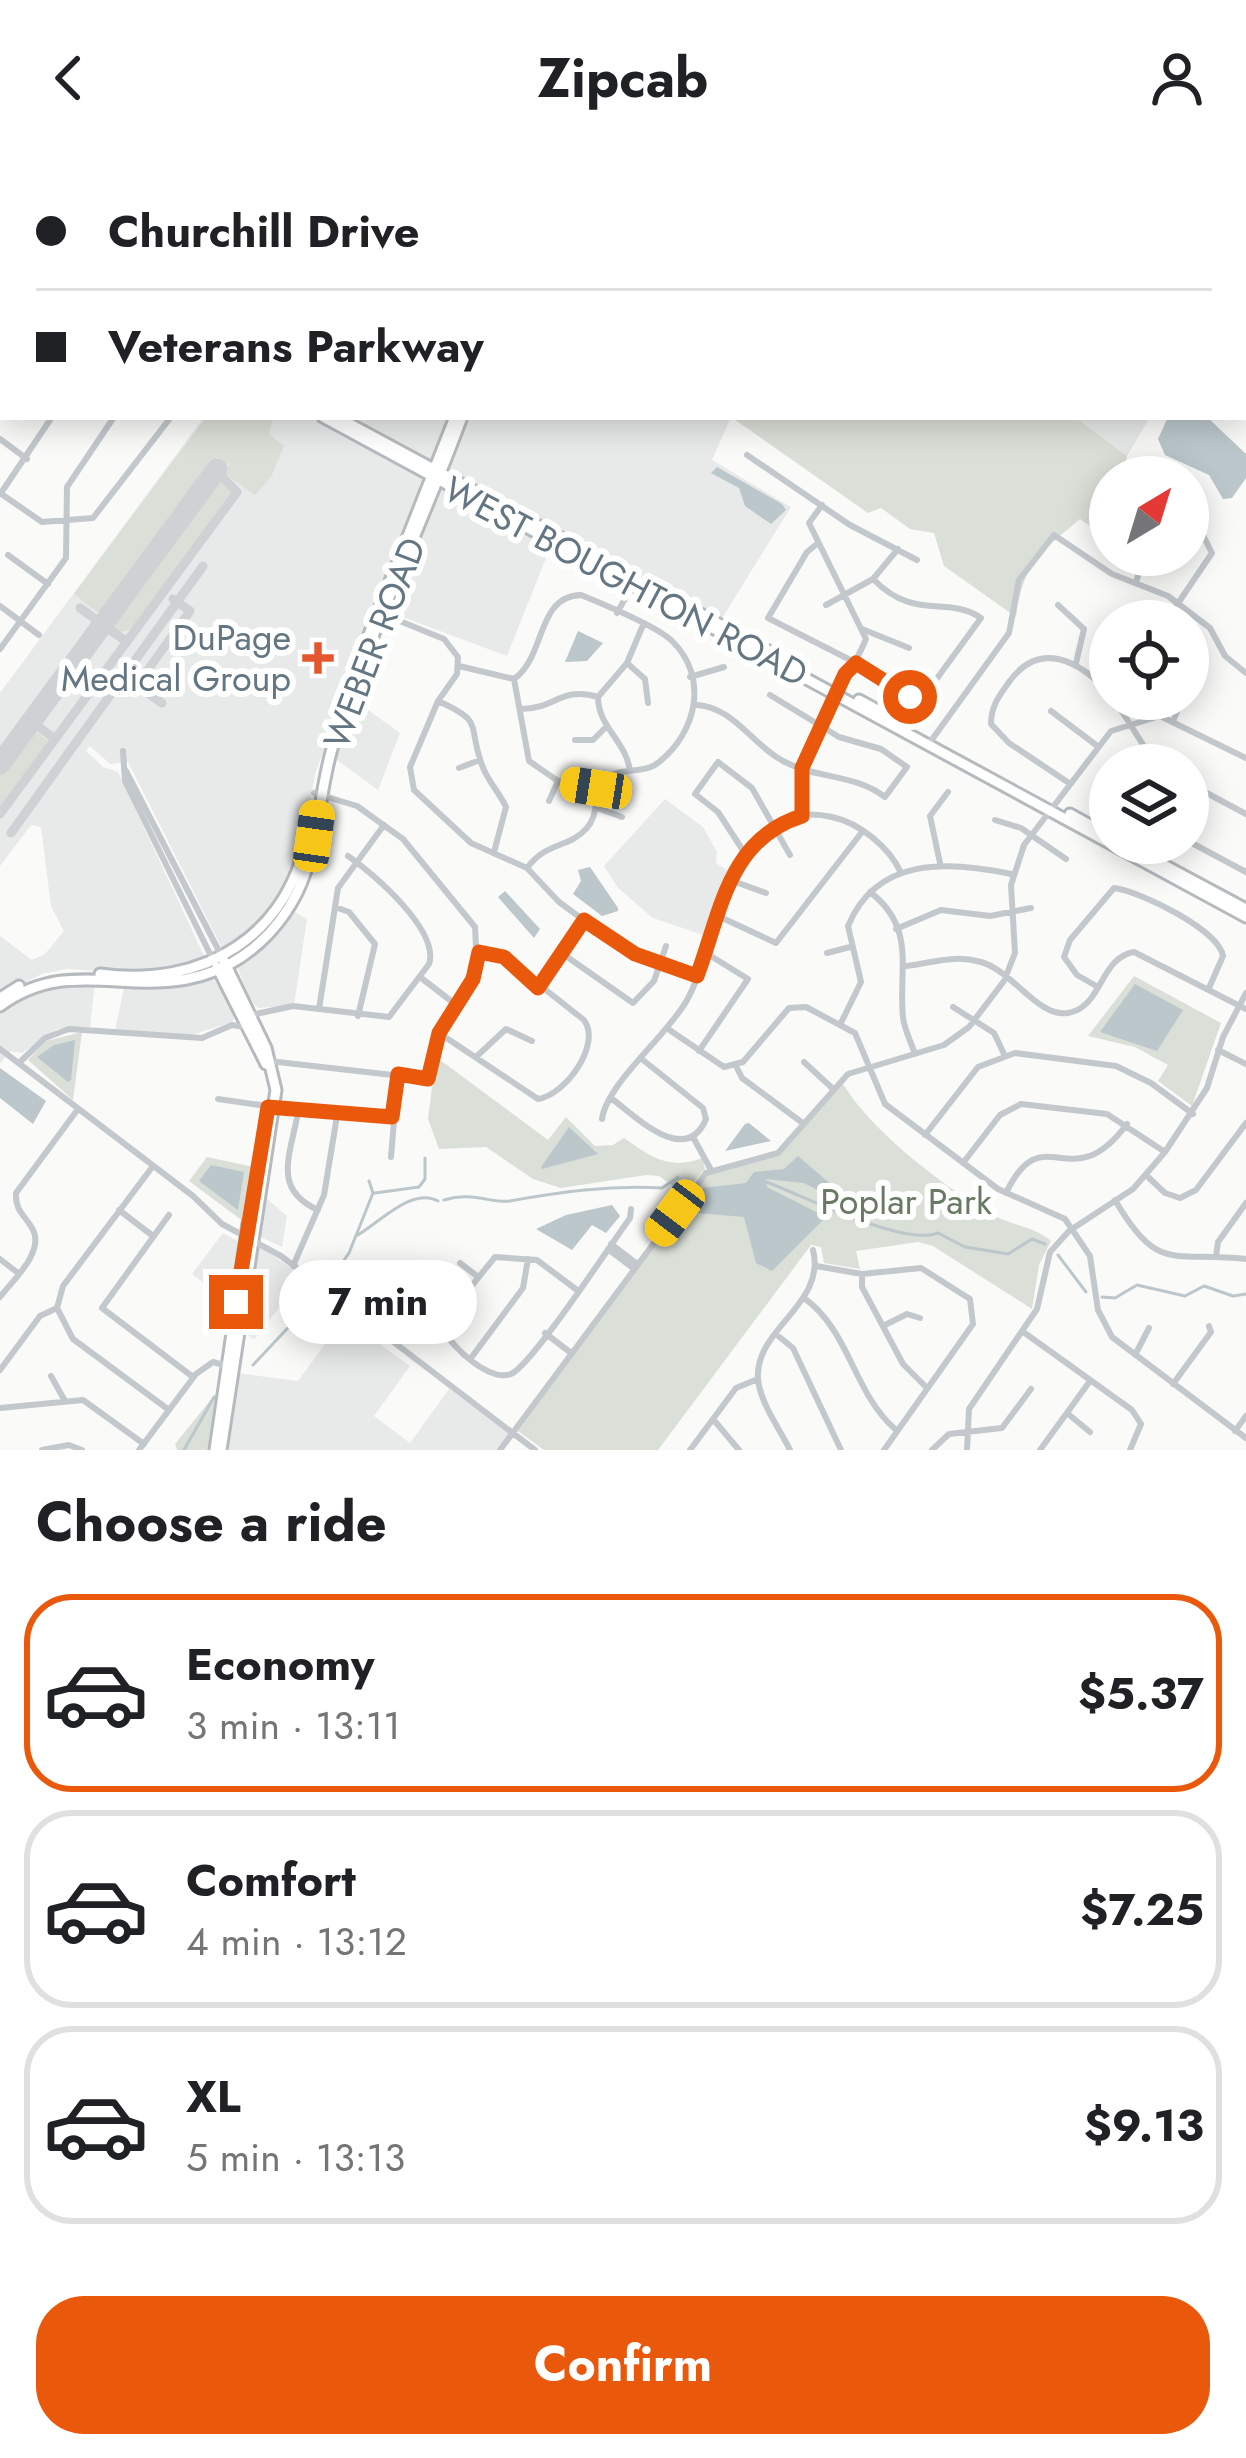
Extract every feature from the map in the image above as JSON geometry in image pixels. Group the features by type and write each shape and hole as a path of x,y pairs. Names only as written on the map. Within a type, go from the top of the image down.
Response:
{"main road":[{"name":"WEST BOUGHTON ROAD","path":"329,420 436,473"},
{"name":"WEST BOUGHTON ROAD","path":"342,420 1246,913"},
{"name":"WEBER ROAD","path":"220,964 259,933 285,900 303,859 317,794 407,540 458,420"},
{"name":"WEBER ROAD","path":"381,613 405,562 436,473"},
{"path":"405,562 407,540"},
{"name":"WEBER ROAD","path":"0,1002 61,978 148,986 241,957 272,929 298,891 311,856 317,794"},
{"name":"WEST BOUGHTON ROAD","path":"1051,808 1089,826"},
{"name":"WEST BOUGHTON ROAD","path":"1160,864 1246,913"},
{"path":"241,957 234,968 245,1018"},
{"path":"220,964 238,989"},
{"path":"218,1450 272,1108 269,1062 220,964"}],"street":[{"path":"50,420 0,494 42,522 68,522 103,511 169,420"},
{"path":"0,649 66,558 71,476 112,420"},
{"path":"0,439 26,458"},
{"path":"747,455 917,560"},
{"path":"802,816 802,768 866,639 808,523 822,505"},
{"path":"929,742 1009,633 1019,580 1054,535 1102,568 1170,600"},
{"path":"818,543 807,552 768,618 901,693 922,698 982,624 970,611 900,601 873,579"},
{"path":"826,605 873,579 898,549"},
{"path":"8,556 48,584"},
{"path":"1136,582 1138,576"},
{"path":"617,613 634,582"},
{"path":"514,679 529,664 557,601 581,595 675,644 697,705 691,722 662,760 610,776 599,788 597,808 582,833 547,846 527,868"},
{"path":"1058,605 1089,628"},
{"path":"0,606 39,634"},
{"path":"381,613 444,639 455,650 459,666 410,766 410,782 467,841 527,868 619,946 697,976"},
{"path":"598,697 627,663 643,626"},
{"path":"1209,627 1225,656 1246,673"},
{"path":"862,628 909,648"},
{"path":"1076,663 1084,629"},
{"path":"1069,784 1009,743 991,724 991,712 1026,662 1042,657 1076,663 1089,675"},
{"path":"627,663 645,679 648,703"},
{"path":"459,666 514,679"},
{"path":"690,677 724,667"},
{"path":"514,679 526,755 558,782 599,788"},
{"path":"521,709 538,709 570,692 598,697"},
{"path":"697,705 718,710 779,759 862,783 885,797 907,767 880,748 770,695"},
{"path":"598,697 607,726 624,745 630,771"},
{"path":"438,701 474,721 480,760 506,807 494,853"},
{"path":"1051,711 1093,744"},
{"path":"1099,744 1131,721 1152,720"},
{"path":"1176,720 1246,758"},
{"path":"1131,721 1142,744"},
{"path":"575,740 593,740 607,726"},
{"path":"122,751 124,768 220,964"},
{"path":"500,1450 711,1170 778,1153 832,1087 868,1066 953,1040 976,1019 1007,975 1016,945 1012,874 1031,836 1089,756"},
{"path":"459,769 480,760"},
{"path":"744,852 718,812 695,794 718,762 752,788 790,855"},
{"path":"550,802 558,782"},
{"path":"940,863 930,816 948,792"},
{"path":"269,1062 428,1079 439,1033 473,979 479,952 468,914 412,847 350,802 317,794"},
{"path":"1209,794 1246,814"},
{"path":"597,808 622,817"},
{"path":"602,1119 611,1098 668,1029 697,976 744,852 772,829 802,816 829,816 862,832 891,854 901,873"},
{"path":"995,820 1066,859"},
{"path":"319,1010 338,888 383,825"},
{"path":"718,916 776,943 862,832"},
{"path":"1209,852 1246,872"},
{"path":"19,1063 45,1038 69,1029 202,1038 275,1006 389,1017 432,958 428,938 377,878 348,856"},
{"path":"840,1025 861,982 848,924 870,892 901,873 940,863 1012,874"},
{"path":"730,880 766,893"},
{"path":"1098,987 1078,975 1064,957 1070,940 1114,888 1132,891 1216,938 1223,956 1208,989"},
{"path":"870,892 889,908 896,929 906,967 903,1016 915,1054"},
{"path":"334,908 349,912 375,944 358,1016"},
{"path":"896,929 941,910 1014,913 1031,908"},
{"path":"538,988 584,920"},
{"path":"563,954 633,1003 650,988 665,946"},
{"path":"827,953 850,947"},
{"path":"439,1033 543,1102 559,1089 588,1049 594,1034 584,1020 504,957 479,952"},
{"path":"906,967 952,957 982,962 1007,975 1039,1006 1056,1013 1083,1007 1112,964 1133,952 1243,1007"},
{"path":"699,1051 748,979 706,953"},
{"path":"420,977 456,1005"},
{"path":"967,1450 974,1396 1043,1295 1047,1257 1073,1228 1147,1176 1193,1114 1246,993"},
{"path":"797,994 797,1006"},
{"path":"797,1006 840,1025 860,1040 880,1100 1006,1193 1042,1205 1073,1228 1090,1256 1101,1318 1134,1356 1246,1438"},
{"path":"736,1066 777,1018 797,1006"},
{"path":"953,1007 998,1038 1004,1054"},
{"path":"232,1025 245,1018"},
{"path":"476,1057 505,1027 532,1041"},
{"path":"668,1029 718,1065 736,1066"},
{"path":"0,1049 222,1224 293,1266 535,1450"},
{"path":"1219,1050 1246,1064"},
{"path":"925,1135 969,1076 1004,1054 1116,1066 1141,1076 1193,1114"},
{"path":"611,1098 663,1136 693,1137 704,1125 705,1111 643,1060"},
{"path":"804,1062 832,1087"},
{"path":"736,1066 742,1078 804,1124"},
{"path":"391,1157 398,1074"},
{"path":"218,1099 298,1112 392,1117"},
{"path":"963,1163 1000,1115 1016,1105 1095,1110 1127,1124 1165,1152"},
{"path":"0,1297 36,1238 17,1210 16,1193 78,1109"},
{"path":"298,1112 289,1191 318,1210"},
{"path":"293,1266 318,1210 337,1116"},
{"path":"1147,1176 1180,1202 1196,1190 1246,1123"},
{"path":"1006,1193 1028,1160 1044,1154 1067,1161 1089,1159 1110,1147 1127,1124"},
{"path":"693,1137 711,1170"},
{"path":"153,1166 63,1286 57,1308 73,1339 169,1410"},
{"path":"1115,1200 1138,1239 1152,1250 1178,1257 1246,1259"},
{"path":"1216,1256 1218,1242 1246,1203"},
{"path":"577,1290 528,1259 495,1257 445,1323 448,1338 471,1358 506,1376 519,1368 577,1290 609,1246 632,1209"},
{"path":"119,1210 153,1236"},
{"path":"169,1215 100,1308 193,1377"},
{"path":"609,1246 635,1266"},
{"path":"790,1450 758,1379 759,1364 804,1298 816,1266 813,1250"},
{"path":"0,1259 18,1273"},
{"path":"471,1358 523,1288 528,1259"},
{"path":"460,1263 477,1276"},
{"path":"816,1266 862,1274 921,1268 970,1299 975,1310 973,1324 884,1450"},
{"path":"862,1274 862,1287 902,1364 926,1388"},
{"path":"804,1298 835,1328 874,1411 895,1430"},
{"path":"0,1370 40,1316 57,1308"},
{"path":"883,1326 907,1314 920,1318"},
{"path":"1173,1384 1210,1332 1209,1325"},
{"path":"1134,1356 1149,1328"},
{"path":"1021,1331 1132,1410 1144,1424 1130,1450"},
{"path":"545,1333 571,1352"},
{"path":"777,1335 793,1348 842,1450"},
{"path":"0,1408 87,1401 142,1447 193,1377 205,1367 230,1367"},
{"path":"51,1376 65,1401"},
{"path":"690,1450 736,1388 758,1379"},
{"path":"1040,1450 1090,1381"},
{"path":"932,1450 949,1434 1002,1428 1031,1389"},
{"path":"1067,1413 1090,1432"},
{"path":"1235,1430 1246,1415"},
{"path":"713,1419 739,1450"},
{"path":"42,1450 69,1445 82,1450"}],"shaded area":[{"path":"202,420 325,420 426,479 315,774 299,865 262,926 223,950 128,762 110,764 90,746 86,751 103,767 118,772 206,960 156,975 67,969 42,974 0,995 0,936 32,960 45,954 64,931 51,906 41,827 31,825 0,866 0,693"},
{"path":"349,420 452,420 432,461"},
{"path":"463,420 730,420 712,460 791,507 721,620 449,473"},
{"path":"1079,420 1148,420 1127,456"},
{"path":"1167,420 1210,420 1246,454 1246,478 1232,498 1223,499 1209,475 1209,456 1165,455 1158,439"},
{"path":"717,467 786,510 771,524 745,506 739,488 711,473"},
{"path":"440,487 552,543 507,656 389,612"},
{"path":"578,631 603,643 587,661 565,662"},
{"path":"353,699 400,733 378,790 333,757"},
{"path":"665,799 703,827 717,852 716,863 728,871 706,936 653,918 618,888 604,866"},
{"path":"590,867 618,911 602,916 573,894 581,881 578,870"},
{"path":"505,891 540,929 534,938 498,897"},
{"path":"291,910 307,919 294,1005 258,1008 237,966"},
{"path":"212,977 237,1014 232,1022 192,1035 115,1031 124,988 163,989"},
{"path":"95,983 90,1027 57,1029 22,1053 10,1051 0,1064 0,1011 50,984"},
{"path":"1135,984 1183,1010 1157,1051 1100,1032"},
{"path":"75,1040 68,1082 37,1057 54,1045"},
{"path":"0,1068 46,1101 33,1124 0,1098"},
{"path":"745,1124 771,1141 725,1151"},
{"path":"569,1127 598,1154 542,1169 541,1167"},
{"path":"798,1156 842,1194 837,1200 804,1183 766,1179 767,1187 826,1217 772,1271 756,1263 744,1217 698,1213 703,1188 746,1183 754,1172 784,1169"},
{"path":"211,1165 244,1172 238,1210 199,1181"},
{"path":"265,1197 287,1216 282,1247 256,1235"},
{"path":"612,1205 620,1216 606,1233 592,1225 572,1250 536,1229 566,1215"},
{"path":"223,1233 241,1243 232,1304 192,1274"},
{"path":"254,1242 303,1277 254,1340 242,1330"},
{"path":"344,1318 410,1366 374,1416 410,1443 449,1389 510,1433 498,1450 225,1450 236,1373 298,1381"}],"green space":[{"path":"204,420 272,420 269,434 284,446 271,477 255,495 224,473 229,465 217,457 101,615 74,594"},
{"path":"735,420 1079,420 1127,456 1089,456 1089,525 1080,519 1036,559 1016,617 944,566 934,533 910,529 881,508 868,513"},
{"path":"218,479 233,489 230,497 132,630 118,632 111,624"},
{"path":"33,729 48,741 0,811 0,775"},
{"path":"1134,976 1221,1023 1192,1106 1158,1081 1168,1065 1135,1047 1088,1036"},
{"path":"82,1032 73,1100 28,1060 46,1041"},
{"path":"436,1057 548,1140 566,1117 595,1146 613,1145 624,1138 670,1162 702,1158 705,1169 684,1194 659,1176 646,1175 561,1188 533,1179 486,1147 439,1149 428,1119"},
{"name":"Poplar Park","path":"843,1084 871,1120 930,1173 991,1214 1051,1241 1039,1265 1032,1309 933,1246 918,1242 856,1251 860,1269 824,1263 821,1247 811,1245 658,1450 544,1450 518,1431 705,1174 779,1155"},
{"path":"207,1157 254,1167 244,1222 189,1181"},
{"path":"218,1391 210,1450 177,1450 175,1444"}],"waterway":[{"path":"375,1193 419,1187 425,1179 425,1158"},
{"path":"444,1200 503,1201 585,1190 662,1188 678,1177"},
{"path":"327,1285 349,1253 373,1193 369,1181"},
{"path":"764,1181 902,1233 938,1233 965,1247 1008,1254 1032,1239 1045,1244"},
{"path":"356,1236 406,1203 428,1198 438,1201"},
{"path":"1058,1255 1086,1292"},
{"path":"1102,1297 1115,1298 1137,1285 1185,1296 1204,1286 1233,1296 1246,1294"},
{"path":"253,1365 317,1297"},
{"path":"184,1450 214,1397"}],"taxiway":[{"path":"0,814 237,492 216,470"},
{"path":"11,833 203,566"},
{"path":"137,685 190,611 173,599"},
{"path":"80,608 127,642"},
{"path":"118,672 162,703"},
{"path":"31,721 55,739"}],"runway":[{"path":"0,764 217,469"}],"place":[{"name":"DuPage Medical Group","path":"318,658"}],"route":[{"path":"236,1302 268,1107 392,1117 398,1074 428,1079 439,1033 473,979 479,952 504,957 538,988 584,920 635,954 697,976 730,878 744,852 772,829 802,816 802,768 845,674 856,663 910,697"}]}
